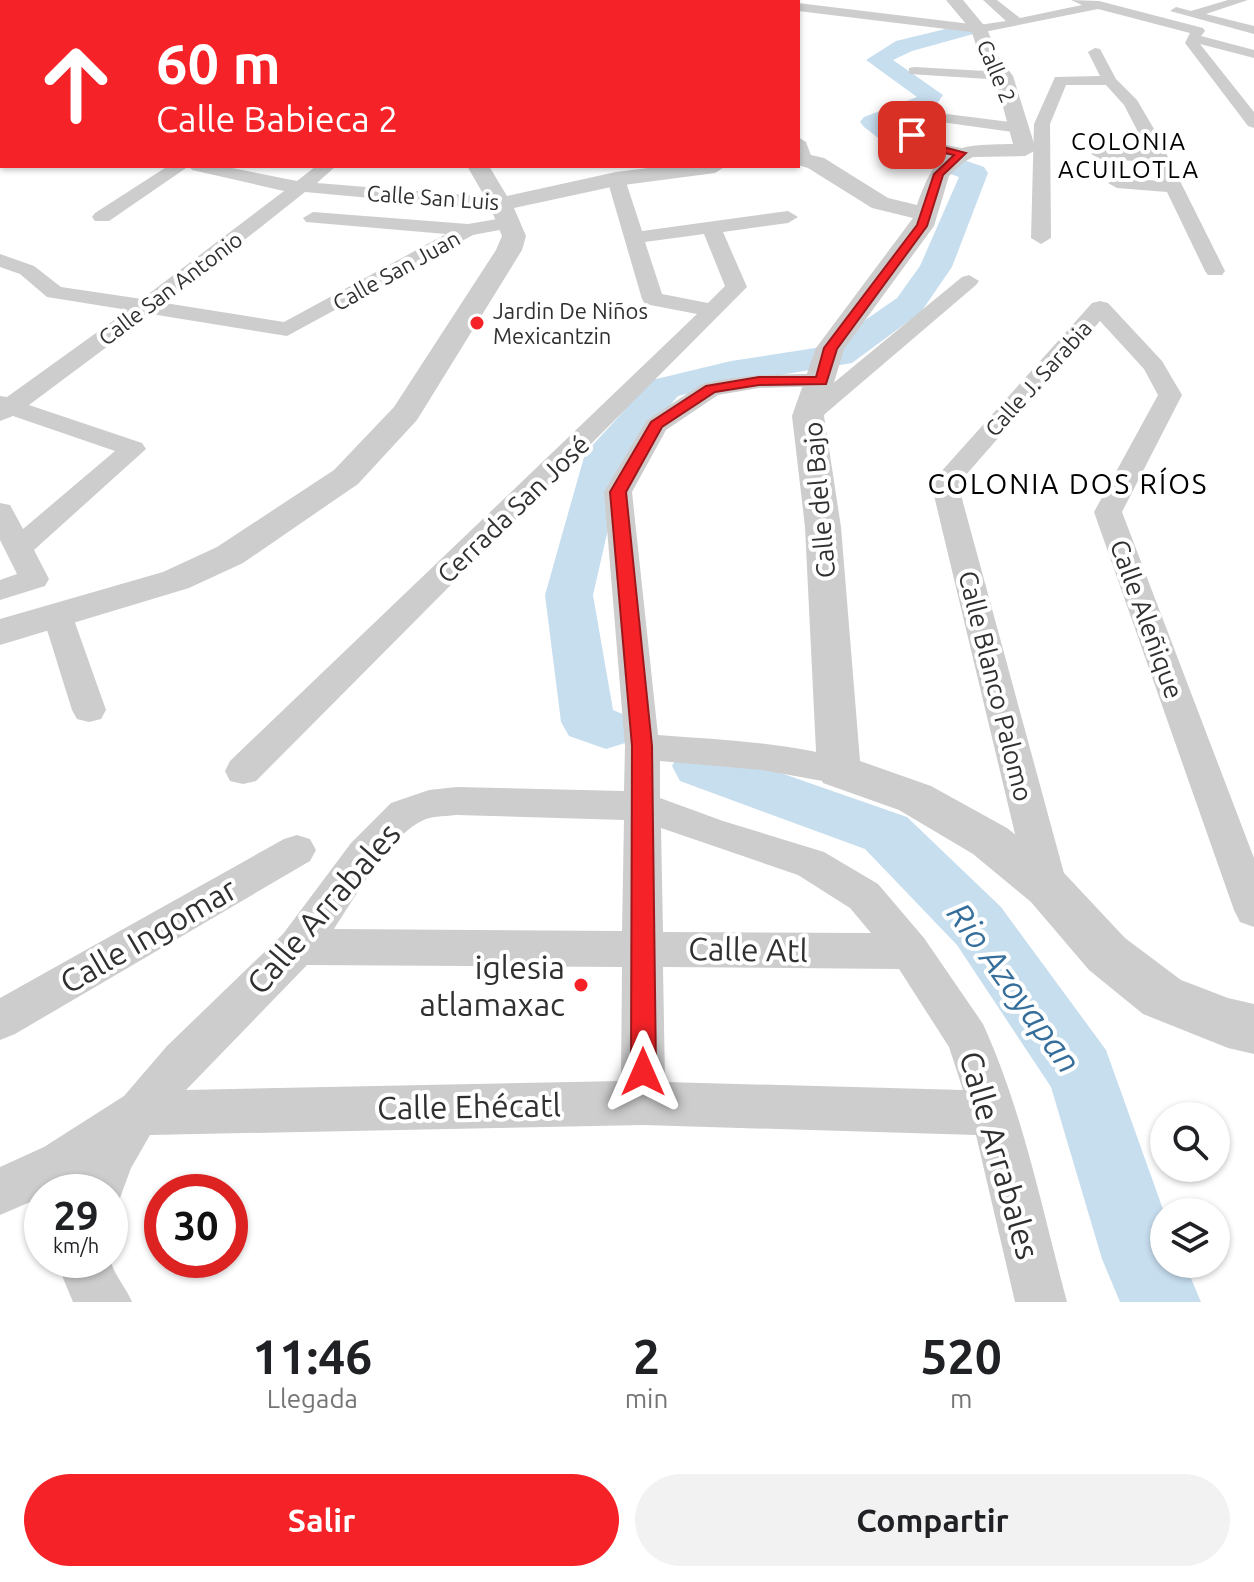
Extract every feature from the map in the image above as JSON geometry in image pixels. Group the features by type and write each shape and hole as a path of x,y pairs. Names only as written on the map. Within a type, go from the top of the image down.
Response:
{"street":[{"path":"829,0 836,2 843,12"},
{"path":"954,0 979,29"},
{"path":"992,2 1011,0"},
{"path":"1077,0 1198,31 1192,43 1219,75 1246,99 1254,123"},
{"path":"1191,15 1236,1 1254,6"},
{"name":"Calle 2","path":"992,2 1017,23"},
{"name":"Calle 2","path":"1033,150 1001,97 1004,76 983,56 979,29 1099,5"},
{"path":"1153,5 1254,30"},
{"path":"800,7 914,16 979,29"},
{"path":"1193,38 1254,54"},
{"path":"1095,52 1110,81 1131,103 1215,271"},
{"path":"914,71 1004,76"},
{"path":"1219,75 1242,75"},
{"path":"1041,238 1033,150 1042,124 1062,79 1110,81"},
{"path":"947,119 1019,128"},
{"path":"912,135 925,146 958,155 988,148 1033,150"},
{"path":"800,153 880,203 925,214"},
{"path":"1100,154 1160,157"},
{"name":"Calle del Bajo","path":"839,771 823,527 808,416 825,367 856,311 898,261 922,226 939,174 958,155"},
{"path":"102,217 177,168"},
{"name":"Calle San Luis","path":"208,168 301,186 505,213 616,179 700,168"},
{"name":"Calle San Antonio","path":"3,408 146,307 324,168"},
{"path":"0,632 176,580 230,555 346,477 406,413 509,250 514,236 505,213 479,168"},
{"path":"616,179 653,299 713,310"},
{"path":"1117,183 1174,187"},
{"name":"Calle San Juan","path":"146,307 287,329 505,213"},
{"path":"635,238 788,217"},
{"path":"313,218 468,230"},
{"name":"Cerrada San José","path":"243,771 589,435 736,287 712,229"},
{"path":"0,260 27,270 55,292 146,307"},
{"path":"808,416 969,281"},
{"name":"Calle J. Sarabia","path":"944,483 1100,308"},
{"name":"Calle Aleñique","path":"1100,308 1154,366 1170,395 1108,512 1254,910"},
{"path":"643,1103 642,746 618,492 656,425 711,389 825,367"},
{"path":"3,408 133,449 20,547"},
{"name":"Calle Blanco Palomo","path":"944,483 1048,888"},
{"path":"0,590 34,579 1,515"},
{"path":"58,617 89,710"},
{"path":"642,746 762,757 839,771 915,798 990,841 1048,888 1107,954 1162,997 1228,1023 1254,1029"},
{"name":"Calle Arrabales","path":"107,1174 136,1113 297,947 390,825 411,809 433,802 457,801 643,806 715,834 810,863 864,896 910,951 968,1038 994,1113 1041,1302"},
{"name":"Calle Ingomar","path":"3,1010 297,850"},
{"name":"Calle Atl","path":"297,947 910,951"},
{"name":"Calle Ehécatl","path":"136,1113 643,1103 994,1113"},
{"path":"0,1191 61,1164 136,1113"},
{"path":"88,1278 95,1294 106,1302"}],"waterway":[{"name":"Rio Azoyapan","path":"606,729 588,722 569,595 604,457 665,388 731,372 839,355 909,305 936,267 974,173 912,151 873,122 924,105 931,95 877,60 904,46 970,29"},
{"name":"Rio Azoyapan","path":"700,766 886,833 979,926 1081,1073 1141,1259 1161,1302"}],"place":[{"name":"Jardin De Niños Mexicantzin","path":"477,323"},
{"name":"iglesia atlamaxac","path":"581,985"}],"district":[{"name":"COLONIA ACUILOTLA","path":"1129,155"},
{"name":"COLONIA DOS RÍOS","path":"1068,483"}],"route":[{"path":"643,1072 642,746 618,492 656,425 711,389 759,381 821,381 830,348 922,226 939,174 961,153 925,146 912,135"}]}
